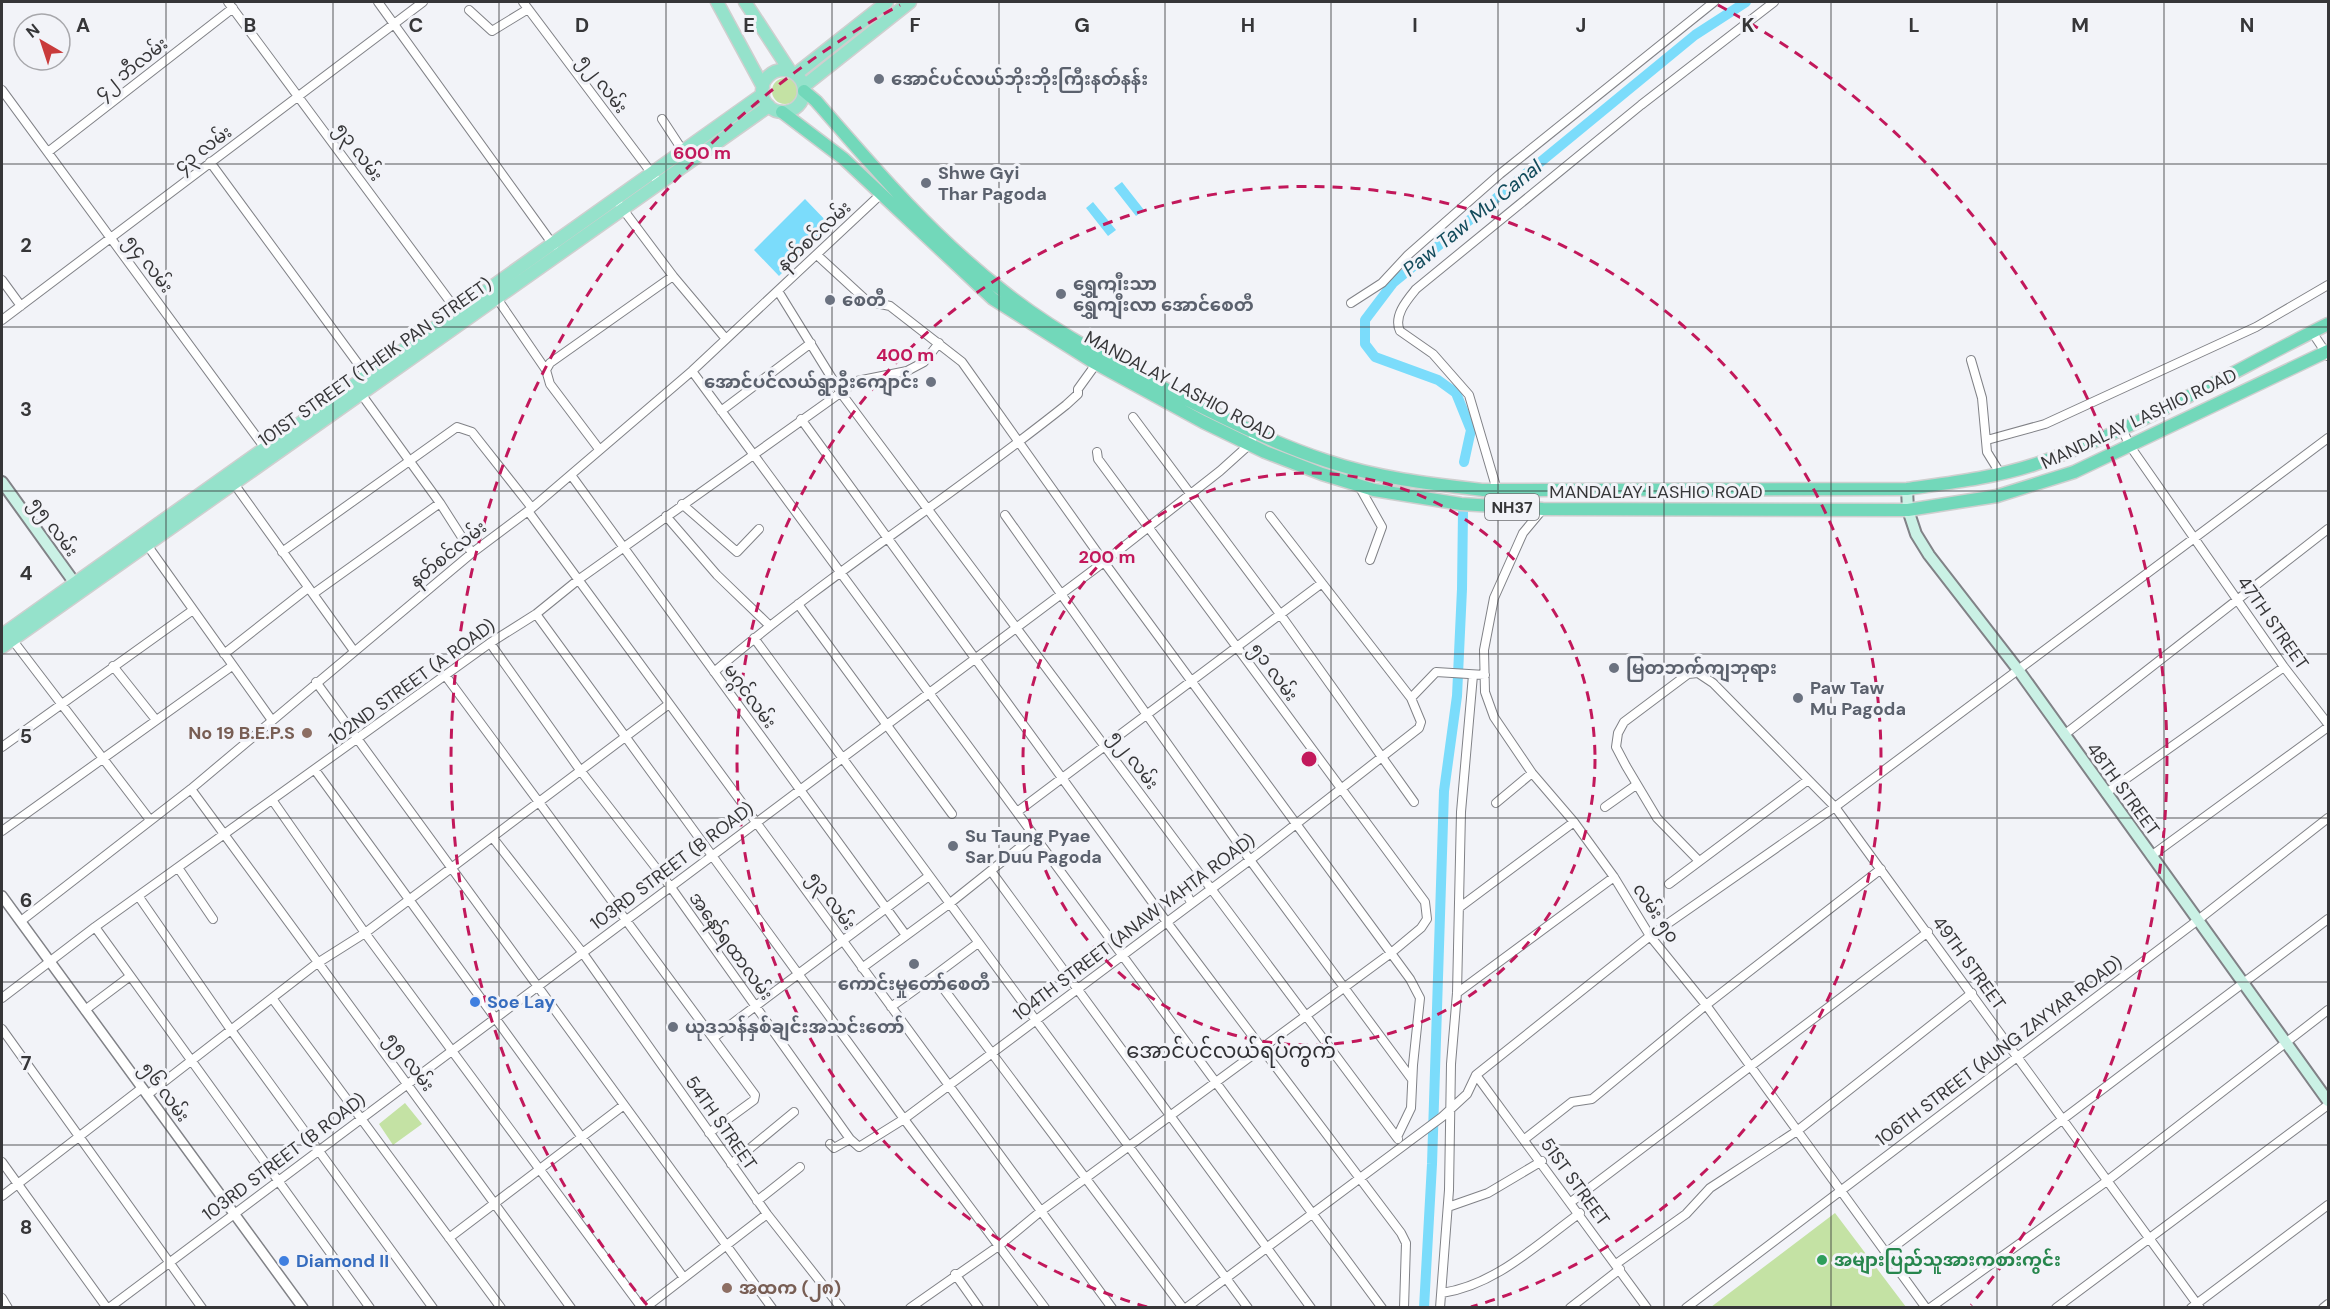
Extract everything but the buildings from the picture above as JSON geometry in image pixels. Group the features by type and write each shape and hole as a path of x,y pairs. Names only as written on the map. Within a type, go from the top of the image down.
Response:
{"highway":[{"name":"NH37","path":"804,88 903,200 958,253 1003,292 1049,323 1135,374 1253,438 1357,469 1416,482 1497,490 1907,489 1977,477 2031,465 2122,429 2328,324"},
{"name":"MANDALAY LASHIO ROAD","path":"782,112 844,159 993,299 1096,364 1203,422 1253,438 1322,474 1358,484 1461,504 1543,509 1908,510 1978,499 2037,485 2088,466 2327,353"},
{"path":"2254,362 2266,381"},
{"path":"2080,445 2088,466"},
{"path":"1977,477 1978,499"}],"main road":[{"path":"717,2 769,106 782,112 798,106 804,88 910,2"},
{"path":"745,2 804,88"},
{"path":"793,73 887,2"},
{"path":"763,90 770,75 783,70 793,73"},
{"name":"101ST STREET (THEIK PAN STREET)","path":"655,179 684,151 763,90"},
{"name":"101ST STREET (THEIK PAN STREET)","path":"5,638 619,204 769,106"},
{"name":"101ST STREET (THEIK PAN STREET)","path":"358,390 367,376 461,317"},
{"name":"၅၅ လမ်း","path":"2,482 78,588"},
{"name":"48TH STREET","path":"1907,489 1908,510 1916,534 1929,555 2019,671 2328,1103"}],"street":[{"path":"378,2 556,249"},
{"name":"၄၃ လမ်း","path":"2,320 423,2"},
{"name":"၅၂ လမ်း","path":"523,2 655,179"},
{"path":"1351,303 1382,283 1408,255 1500,174 1714,2"},
{"path":"1499,506 1497,490 1469,396 1434,354 1403,334 1398,327 1399,315 1406,302 1416,289 1641,105 1774,2"},
{"name":"၅၃ လမ်း","path":"230,5 300,96 461,317"},
{"name":"၄၂ ဘီလမ်း","path":"48,152 230,5"},
{"path":"469,10 492,31 528,9"},
{"name":"၅၄ လမ်း","path":"2,90 268,452"},
{"path":"662,118 684,151"},
{"path":"210,162 367,376"},
{"name":"နတ်စင်လမ်း","path":"21,921 191,789 271,719 472,553 530,510 692,371 880,195"},
{"path":"619,204 673,276 726,339"},
{"path":"817,255 867,301 890,306 962,362 1104,562 1410,979 1420,998 1409,1117 1396,1137"},
{"path":"546,370 550,363 673,276"},
{"path":"2,280 21,306"},
{"path":"1987,441 2045,424 2256,327 2328,285"},
{"name":"၅၂ လမ်း","path":"778,291 841,393 1402,1145"},
{"path":"494,294 546,370 550,384 599,449"},
{"path":"2312,332 2327,353"},
{"path":"721,411 811,343"},
{"name":"102ND STREET (A ROAD)","path":"2,998 95,927 225,836 490,643 536,614 578,580 801,419 857,381 889,376 924,362 939,344"},
{"path":"1971,360 1982,398 1987,452 2000,472"},
{"path":"714,672 753,638 840,572 1019,443 1078,394 1078,389 1096,364"},
{"path":"692,371 1383,1308"},
{"path":"358,390 440,504 472,553"},
{"path":"1133,417 1280,614 1414,802"},
{"path":"801,419 1166,921 1358,1179 1405,1238 1404,1308"},
{"name":"၅၃ လမ်း","path":"409,461 452,429 467,428 530,510 578,580 1112,1308"},
{"name":"47TH STREET","path":"2122,429 2130,446 2236,599 2328,725"},
{"name":"103RD STREET (B ROAD)","path":"108,1308 1104,562 1190,495 1253,438"},
{"path":"934,976 992,1051 1084,1179 1184,1308 1442,1117 1467,1094 1476,1075 1650,936 1835,807 2328,438"},
{"name":"၅၁ လမ်း","path":"1097,452 1098,459 1237,645 1340,790 1425,902 1427,919 1421,928 1391,953"},
{"path":"282,552 409,461"},
{"name":"မဂ္ဂင်လမ်း","path":"571,475 905,934"},
{"path":"230,480 354,651"},
{"path":"1358,484 1382,527 1370,560"},
{"path":"224,654 310,591 440,504"},
{"path":"682,504 737,552 759,530"},
{"name":"လမ်း ၅၀","path":"1543,509 1523,533 1494,598 1484,650 1485,692 1494,717 1533,773 1574,822 1614,878 1650,936 1706,1005 1928,1308"},
{"path":"1005,515 1250,860 1412,1079"},
{"path":"666,516 717,575 770,626"},
{"path":"1270,516 1411,698 1432,675 1440,671 1485,675"},
{"path":"2064,735 2328,529"},
{"path":"145,541 271,719"},
{"path":"1017,812 1322,583"},
{"path":"798,604 952,814"},
{"path":"2,747 193,610"},
{"path":"536,614 800,973 904,1119 1045,1308"},
{"path":"5,638 60,704 150,820"},
{"path":"753,638 1248,1308"},
{"name":"အနော်ရထာလမ်း","path":"490,643 580,770 670,886 850,1139 859,1148 863,1147"},
{"path":"113,666 156,720"},
{"path":"2,831 232,666"},
{"path":"2106,793 2284,667"},
{"name":"49TH STREET","path":"1636,785 1616,747 1618,733 1624,722 1688,674 1698,674 1713,683 1835,807 1928,932 2196,1306"},
{"path":"445,675 755,1097 709,1133"},
{"path":"1440,1308 1448,1207 1452,1108 1451,1064 1457,993 1460,907 1461,812 1473,675"},
{"path":"316,682 772,1308"},
{"name":"104TH STREET (ANAW YAHTA ROAD)","path":"863,1147 904,1119 1076,988 1250,860 1419,728 1421,722 1411,698"},
{"path":"2,1196 78,1138 191,1062 316,964 365,933 580,770 627,738 669,704"},
{"path":"2151,856 2328,725"},
{"path":"315,770 407,900 495,1017 684,1278"},
{"path":"1496,802 1533,773"},
{"path":"1669,884 1808,780"},
{"path":"1605,807 1636,785 1671,835 1699,861"},
{"name":"၅၅ လမ်း","path":"191,789 316,964 571,1308"},
{"path":"273,801 365,933 643,1308 767,1215"},
{"name":"106TH STREET (AUNG ZAYYAR ROAD)","path":"1686,1308 2198,920 2328,818"},
{"path":"1460,907 1574,822"},
{"path":"861,968 949,904 1035,836"},
{"name":"54TH STREET","path":"493,837 582,952 767,1215 841,1308"},
{"path":"179,869 213,919"},
{"path":"1526,1138 1572,1102 1592,1099 1706,1005 1881,869"},
{"path":"991,871 1311,1308"},
{"path":"713,1038 929,876"},
{"path":"1457,993 1614,878"},
{"path":"1184,888 1191,903"},
{"name":"၅၆ လမ်း","path":"2,896 303,1308"},
{"path":"139,897 231,1030 433,1308"},
{"path":"1887,1252 2328,919"},
{"path":"95,927 191,1062 280,1180 370,1308"},
{"path":"1571,1202 1928,932"},
{"path":"891,1007 978,943"},
{"path":"913,1307 955,1274 1000,1245 1041,1211 1128,1146 1391,953"},
{"path":"85,1010 129,977"},
{"path":"1570,1308 1686,1214 1710,1188 1797,1131 1972,993"},
{"path":"272,998 501,1308"},
{"path":"1928,1308 2107,1181 2328,1010"},
{"path":"2,1029 202,1308"},
{"name":"51ST STREET","path":"1476,1075 1526,1138 1647,1308"},
{"path":"2056,1308 2328,1103"},
{"path":"449,1238 624,1105"},
{"path":"731,1164 794,1112"},
{"path":"830,1144 834,1148 850,1139"},
{"path":"1448,1207 1488,1193 1542,1161"},
{"path":"2,1162 108,1308"},
{"path":"757,1201 800,1167"},
{"path":"2196,1306 2328,1205"},
{"path":"1442,1293 1466,1289 1496,1275 1580,1213"},
{"path":"955,1274 979,1308"},
{"path":"2,1298 9,1308"},
{"path":"2323,1308 2328,1304"}],"green space":[{"path":"785,78 794,82 798,91 794,100 785,104 776,100 772,91 776,82"},
{"path":"405,1103 422,1124 393,1145 379,1124"},
{"name":"အများပြည်သူအားကစားကွင်း","path":"1835,1213 1906,1307 1711,1307"}],"water":[{"path":"1122,182 1144,210 1136,216 1114,188"},
{"path":"805,199 830,225 779,276 754,250"},
{"path":"1093,202 1116,230 1108,236 1086,208"}],"waterway":[{"name":"Paw Taw Mu Canal","path":"1464,462 1471,430 1456,393 1438,380 1375,357 1365,344 1365,320 1393,283 1695,35 1746,2"},
{"path":"1424,1308 1432,1164 1444,791 1457,696 1463,511"}],"place":[{"name":"အောင်ပင်လယ်ဘိုးဘိုးကြီးနတ်နန်း","path":"879,79"},
{"name":"Shwe Gyi Thar Pagoda","path":"926,183"},
{"name":"ရွှေကျီးသာ ရွှေကျီးလာ အောင်စေတီ","path":"1061,294"},
{"name":"စေတီ","path":"830,300"},
{"name":"အောင်ပင်လယ်ရွာဦးကျောင်း","path":"931,382"},
{"name":"မြတဘက်ကျဘုရား","path":"1614,668"},
{"name":"Paw Taw Mu Pagoda","path":"1798,698"},
{"name":"No 19 B.E.P.S","path":"307,733"},
{"name":"Su Taung Pyae Sar Duu Pagoda","path":"953,846"},
{"name":"ကောင်းမှုတော်စေတီ","path":"914,964"},
{"name":"Soe Lay","path":"475,1002"},
{"name":"ယုဒသန်နှစ်ချင်းအသင်းတော်","path":"673,1027"},
{"name":"အများပြည်သူအားကစားကွင်း","path":"1822,1260"},
{"name":"Diamond II","path":"284,1261"},
{"name":"အထက (၂၈)","path":"727,1288"}],"district":[{"name":"အောင်ပင်လယ်ရပ်ကွက်","path":"1231,1051"}]}
